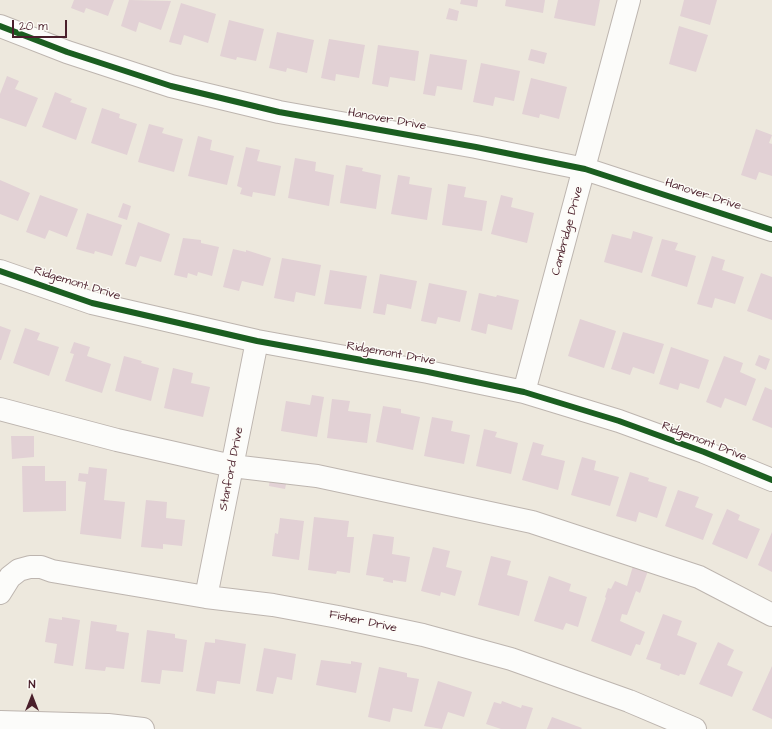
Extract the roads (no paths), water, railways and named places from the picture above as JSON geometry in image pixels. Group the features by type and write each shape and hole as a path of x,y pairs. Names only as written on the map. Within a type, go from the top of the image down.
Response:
{"street":[{"name":"Cambridge Drive","path":"524,392 585,169 629,0"},
{"name":"Hanover Drive","path":"0,26 67,52 171,86 280,112 476,147 585,169 772,230"},
{"name":"Ridgemont Drive","path":"0,271 92,303 257,341 428,372 524,392 626,424 704,452 772,480"},
{"name":"Stanford Drive","path":"206,597 257,341"},
{"path":"0,409 117,440 232,466 317,476 532,522 699,577 772,615"},
{"name":"Fisher Drive","path":"0,593 10,577 19,570 30,567 41,567 52,571 206,597 273,605 423,635 511,659 629,701 696,729"},
{"path":"0,722 108,725 143,729"}]}
